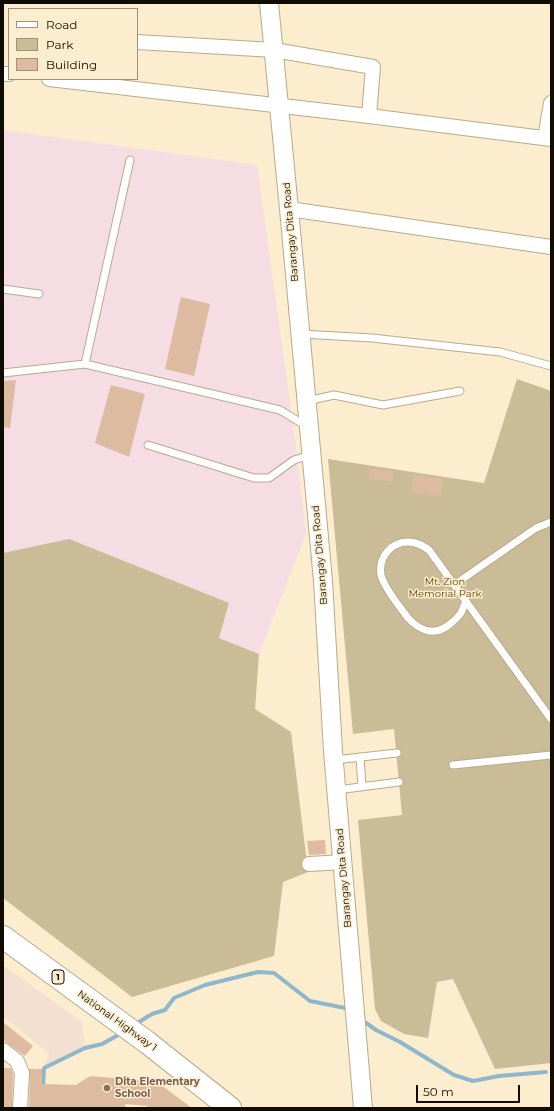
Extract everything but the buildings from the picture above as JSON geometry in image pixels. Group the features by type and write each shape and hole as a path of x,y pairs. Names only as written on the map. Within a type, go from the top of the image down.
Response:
{"highway":[{"name":"National Highway 1","path":"3,937 148,1043 230,1108"}],"street":[{"name":"Barangay Dita Road","path":"269,3 323,581 336,790 363,1108"},
{"path":"138,42 274,50 373,67 369,116"},
{"path":"58,80 548,138 551,103"},
{"path":"289,209 551,247"},
{"path":"309,864 343,862"},
{"path":"3,1050 17,1061 22,1073 20,1108"}],"lane":[{"path":"85,364 130,160"},
{"path":"3,289 39,294"},
{"path":"301,334 372,338 500,352 551,366"},
{"path":"3,373 85,364 280,410 309,428"},
{"path":"307,401 334,395 382,404 460,391"},
{"path":"148,445 254,478 269,478 294,460 312,455"},
{"path":"454,585 536,528 551,522"},
{"path":"466,601 458,617 444,629 437,632 430,632 412,623 384,583 381,569 384,555 395,545 409,542 416,543 429,550 551,718"},
{"path":"334,760 396,753"},
{"path":"452,765 551,755"},
{"path":"360,757 362,787"},
{"path":"336,790 399,782"}],"shaded area":[{"path":"3,130 257,165 294,431 306,534 259,654 219,638 229,603 3,553"},
{"path":"3,965 82,1022 85,1048 44,1068 49,1053 3,1017"}],"green space":[{"name":"Mt. Zion Memorial Park","path":"517,379 551,391 551,1063 495,1069 453,979 437,982 428,1038 404,1034 381,1021 375,1009 358,820 402,815 394,729 353,734 328,459 484,483"},
{"path":"69,539 229,603 219,638 259,654 255,709 291,732 308,872 283,882 274,956 132,997 3,898 3,553"}],"waterway":[{"path":"134,1025 152,1014 165,1010 174,998 205,985 258,972 274,973 310,1001 345,1008 350,1011"},
{"path":"362,1020 376,1030 400,1042 454,1075 473,1081 499,1076 546,1072"},
{"path":"43,1089 44,1068 85,1048 102,1044 122,1033"}],"place":[{"name":"Dita Elementary School","path":"107,1088"}]}
